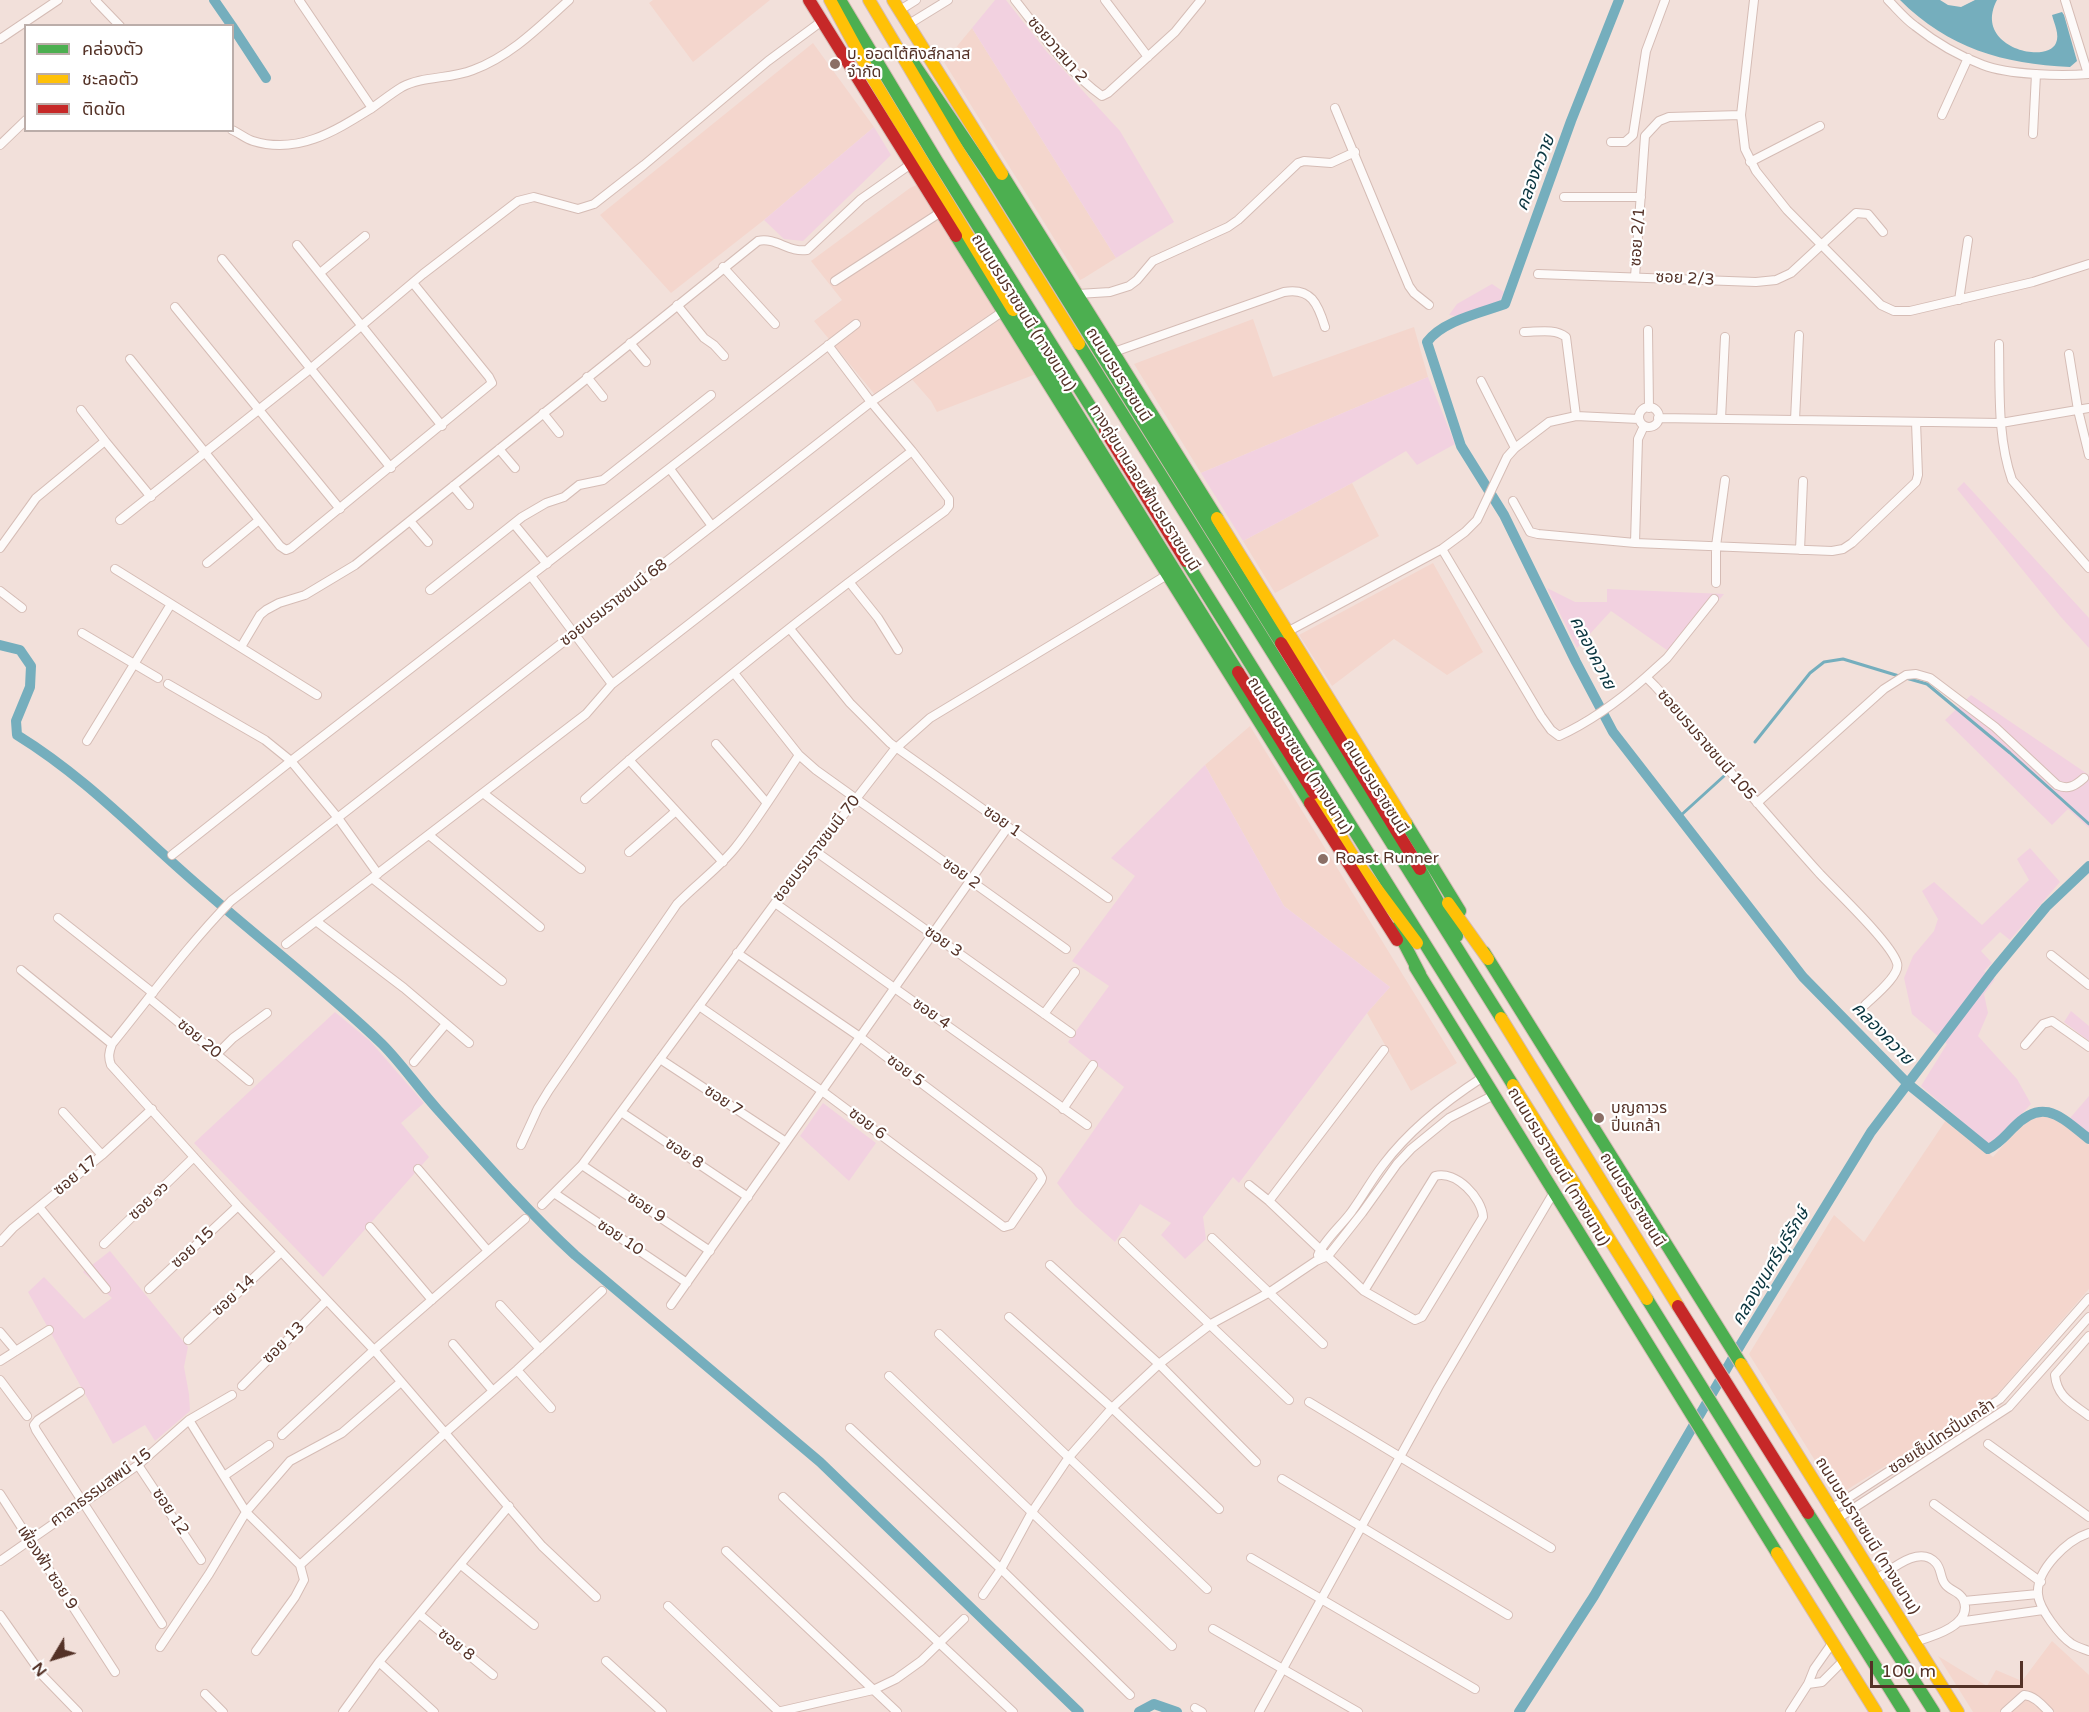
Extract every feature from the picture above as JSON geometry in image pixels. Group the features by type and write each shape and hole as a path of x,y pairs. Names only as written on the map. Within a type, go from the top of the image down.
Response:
{"main road":[{"name":"ถนนบรมราชชนนี (ทางขนาน)","path":"809,0 1343,856 1420,974 1689,1413 1876,1712"},
{"name":"ทางคู่ขนานลอยฟ้าบรมราชชนนี","path":"830,0 873,79 946,202 1356,861 1449,983"},
{"path":"840,0 943,171 1904,1712"},
{"name":"ทางคู่ขนานลอยฟ้าบรมราชชนนี","path":"870,0 962,133 1410,850 1456,931 1474,974"},
{"name":"ถนนบรมราชชนนี","path":"870,0 961,155 1474,974 1716,1368 1934,1712"},
{"name":"ถนนบรมราชชนนี (ทางขนาน)","path":"897,5 1728,1346 1958,1712"},
{"path":"1410,850 1488,959"},
{"path":"1356,861 1404,941 1420,974"}],"street":[{"path":"0,39 58,0"},
{"path":"95,0 118,24"},
{"path":"299,0 372,108"},
{"path":"234,131 253,141 284,145 314,140 372,108 402,87 474,70 500,56 519,44 569,0"},
{"path":"897,5 916,0"},
{"path":"909,24 948,0"},
{"name":"ซอยวาสนา 2","path":"1015,0 1053,49 1083,82 1102,96 1148,57"},
{"path":"1105,0 1148,57 1175,32 1195,2"},
{"path":"1611,142 1625,142 1633,135 1646,51 1665,0"},
{"path":"1754,0 1741,115 1742,137 1750,162 1787,210 1881,304 1894,311 1910,311 2033,282 2089,264"},
{"path":"1888,0 1913,25 1941,44 1984,66 2036,74 2066,76 2088,74 2065,0"},
{"path":"120,520 518,201 534,197 578,209 594,204 768,61 822,21"},
{"path":"1942,115 1968,58"},
{"path":"2032,134 2036,74"},
{"path":"1335,108 1408,285 1429,305"},
{"name":"ซอย 2/1","path":"1635,277 1645,136 1659,122 1669,117 1741,115"},
{"path":"0,145 24,122"},
{"path":"1750,162 1820,126"},
{"path":"1078,294 1110,292 1129,286 1153,261 1228,227 1238,220 1298,163 1304,161 1330,163 1355,152"},
{"path":"241,647 260,615 266,610 279,603 305,595 355,566 758,241 766,239 798,252 807,250 861,199 911,164"},
{"path":"1564,197 1641,197"},
{"path":"835,281 941,212"},
{"name":"ซอย 2/3","path":"1538,274 1756,282 1776,280 1791,273 1856,213 1868,214 1883,232"},
{"path":"320,273 365,236"},
{"path":"1959,300 1968,240"},
{"path":"297,245 442,426"},
{"path":"222,260 391,468"},
{"path":"723,267 775,324"},
{"path":"130,360 285,550 291,548 340,509 492,384 489,377 413,283"},
{"path":"1114,352 1294,290 1304,292 1312,299 1320,310 1324,327"},
{"path":"677,305 704,338 724,356"},
{"path":"175,307 340,509"},
{"name":"ซอยบรมราชชนนี 68","path":"112,1044 215,917 231,901 871,402 1002,312"},
{"path":"172,855 855,324"},
{"path":"1648,330 1650,408"},
{"path":"1524,332 1561,333 1566,337 1576,416"},
{"path":"1795,420 1799,335"},
{"path":"1721,419 1725,337"},
{"path":"630,343 646,362"},
{"path":"1999,344 2001,423 2006,464 2012,480 2089,568"},
{"path":"585,799 790,628 949,507 949,500 828,345"},
{"path":"2070,354 2078,410 2089,455"},
{"path":"588,377 603,397"},
{"path":"1481,381 1515,448"},
{"path":"430,590 514,524 546,503 564,497 579,485 603,480 711,395"},
{"path":"1287,632 1442,549 1465,532 1477,520 1502,468 1515,448 1550,422 1576,416 1641,422 1652,427 1658,418 1657,412 1650,408"},
{"path":"1635,543 1638,439 1642,411 1650,408"},
{"path":"1658,418 2001,423 2089,408"},
{"path":"81,410 151,497"},
{"path":"543,413 559,434"},
{"path":"1513,501 1530,532 1558,537 1635,543 1800,550 1843,549 1911,488 1918,475 1916,422"},
{"path":"0,548 36,498 105,441"},
{"path":"499,449 515,468"},
{"path":"286,944 586,714 612,684 912,451"},
{"path":"670,469 712,526"},
{"path":"1716,583 1716,546 1725,480"},
{"path":"1800,550 1803,481"},
{"path":"453,486 469,505"},
{"path":"207,563 259,520"},
{"path":"410,521 428,542"},
{"path":"514,524 547,564"},
{"name":"ซอยบรมราชชนนี 105","path":"1442,549 1551,730 1559,736 1628,693 1646,677 1884,942 1898,968 1889,982 1865,1005"},
{"path":"115,569 317,695"},
{"name":"ซอยบรมราชชนนี 70","path":"542,1204 582,1165 737,953 897,747 930,718 1167,575"},
{"path":"531,576 612,684"},
{"path":"850,583 878,618 898,650"},
{"path":"0,591 22,608"},
{"path":"1646,677 1666,658 1714,599"},
{"path":"87,741 171,604"},
{"name":"ซอย 1","path":"790,628 849,703 897,747 1108,898"},
{"path":"82,633 158,678"},
{"name":"ซอย 2","path":"734,673 799,755 856,799 1066,949"},
{"path":"1757,803 1884,689 1902,677 1916,674 1930,678 1995,727 2056,785 2070,788 2084,778"},
{"path":"168,684 265,740 291,761 338,818 375,876 502,981"},
{"path":"716,744 766,802"},
{"path":"521,1145 549,1090 677,904 735,848 799,755"},
{"path":"629,760 723,862"},
{"path":"483,793 581,869"},
{"path":"629,852 676,811"},
{"path":"672,1305 1008,827"},
{"path":"429,835 540,927"},
{"name":"ซอย 3","path":"814,851 1071,1033"},
{"name":"ซอย 4","path":"775,903 1087,1125"},
{"name":"ซอย 20","path":"58,918 151,995 249,1081"},
{"path":"316,921 404,988 469,1043"},
{"name":"ซอย 5","path":"737,953 860,1037 1038,1171 1042,1178 1041,1181 1026,1203"},
{"path":"2051,955 2089,986"},
{"path":"21,970 112,1044 108,1058 111,1065 238,1206 374,1350 542,1546 596,1597"},
{"path":"1044,1014 1074,972"},
{"name":"ซอย 6","path":"699,1006 822,1091 1004,1227 1009,1227 1026,1203"},
{"path":"217,1054 250,1024 267,1013"},
{"path":"2025,1046 2043,1024 2052,1021 2089,1047"},
{"path":"414,1062 445,1024"},
{"path":"1269,1201 1384,1050"},
{"name":"ซอย 7","path":"660,1059 786,1142"},
{"path":"1064,1109 1093,1065"},
{"path":"1316,1261 1320,1250 1354,1209 1396,1148 1452,1097 1483,1077"},
{"path":"982,1595 1001,1569 1032,1512 1069,1457 1112,1408 1159,1364 1211,1324 1270,1292 1316,1261 1328,1256 1396,1164 1434,1128 1460,1111 1494,1095"},
{"path":"1452,1097 1460,1111"},
{"name":"ซอย 17","path":"0,1242 13,1228 102,1155 152,1109"},
{"path":"63,1112 102,1155"},
{"name":"ซอย 8","path":"621,1112 748,1197"},
{"name":"ซอย ๑๖","path":"104,1244 194,1158"},
{"name":"ซอย 9","path":"582,1165 710,1251"},
{"path":"418,1169 488,1251"},
{"path":"1249,1185 1364,1291 1411,1319 1419,1320 1483,1217 1481,1209 1460,1182 1447,1176 1435,1176 1364,1291"},
{"name":"ซอย 10","path":"554,1192 687,1283"},
{"path":"1259,1712 1399,1456 1554,1192"},
{"name":"ซอย 15","path":"149,1289 238,1206"},
{"path":"39,1207 106,1289"},
{"path":"282,1435 374,1350 525,1219"},
{"path":"370,1227 432,1300"},
{"path":"1212,1238 1323,1344"},
{"path":"1123,1242 1289,1400"},
{"name":"ซอย 14","path":"188,1340 281,1252"},
{"path":"1050,1265 1159,1364 1256,1462"},
{"path":"300,1565 602,1291"},
{"name":"ซอยเซ็นโทรปิ่นเกล้า","path":"1834,1514 2000,1399 2089,1298"},
{"name":"ซอย 13","path":"242,1386 326,1301"},
{"path":"500,1305 540,1349"},
{"path":"1009,1317 1112,1408 1219,1509"},
{"name":"ซอยเซ็นโทรปิ่นเกล้า","path":"1834,1514 2009,1407 2089,1317"},
{"path":"0,1361 49,1330"},
{"path":"0,1332 16,1351"},
{"path":"939,1335 1207,1589"},
{"path":"2089,1336 2055,1375 2057,1388 2064,1397 2089,1416"},
{"path":"453,1344 493,1391"},
{"path":"517,1370 551,1408"},
{"path":"889,1376 1172,1646"},
{"path":"0,1380 27,1416"},
{"path":"160,1647 209,1574 246,1512 290,1461 342,1433 402,1382"},
{"path":"80,1392 34,1425 162,1624"},
{"name":"ศาลาธรรมสพน์ 15","path":"0,1561 138,1465 189,1420 231,1395"},
{"path":"1309,1402 1551,1548"},
{"path":"189,1420 246,1512 300,1565 304,1580 295,1597 256,1651"},
{"path":"850,1428 1001,1569 1130,1695"},
{"path":"1988,1444 2089,1517"},
{"path":"224,1476 269,1445"},
{"name":"ซอย 12","path":"138,1465 201,1560"},
{"path":"1282,1479 1508,1616"},
{"name":"เฟื่องฟ้า ซอย 9","path":"0,1494 115,1672"},
{"path":"783,1497 1013,1712"},
{"path":"1934,1504 2041,1582"},
{"path":"346,1711 379,1662 509,1506"},
{"path":"2089,1533 2071,1541 2057,1554 2043,1574 2038,1594 2043,1610 2056,1628 2072,1644 2089,1651"},
{"path":"726,1551 897,1712"},
{"path":"1875,1580 1913,1557 1924,1557 1935,1562 1941,1571 1943,1582 1960,1594 1964,1601 1964,1610 1958,1622"},
{"path":"1251,1558 1475,1689"},
{"path":"461,1565 534,1625"},
{"path":"1964,1601 2038,1594"},
{"path":"668,1606 778,1712 873,1690 909,1671 964,1619"},
{"path":"1914,1642 1942,1632 1958,1622 2043,1610"},
{"name":"ซอย 8","path":"419,1614 493,1675"},
{"path":"0,1615 42,1676 78,1712"},
{"path":"1213,1629 1358,1712"},
{"path":"1790,1712 1808,1684 1814,1669 1833,1642"},
{"path":"1808,1684 1822,1682 1844,1660"},
{"path":"606,1661 662,1712"},
{"path":"379,1662 434,1712"},
{"path":"205,1694 223,1712"},
{"path":"2005,1712 2024,1695 2029,1695 2049,1712"}],"shaded area":[{"path":"653,0 770,0 693,62 649,3"},
{"path":"995,0 1006,0 1047,52 1120,131 1174,222 1116,258 972,28"},
{"path":"972,28 1116,258 1080,280 944,62"},
{"path":"813,43 874,127 764,220 671,293 600,215"},
{"path":"874,127 891,155 803,241 784,239 764,220"},
{"path":"919,184 1036,374 937,412 931,401 910,377 881,402 814,321 842,300 811,261 910,188"},
{"path":"1492,284 1504,292 1500,301 1461,317 1449,315 1457,304"},
{"path":"1253,319 1273,377 1414,327 1428,377 1201,473 1134,364"},
{"path":"1428,377 1455,444 1417,465 1406,451 1352,483 1243,541 1201,473"},
{"path":"1964,482 2089,618 2089,648 2060,616 1957,489"},
{"path":"1352,483 1379,536 1275,593 1243,541"},
{"path":"1433,563 1483,652 1447,675 1394,639 1332,686 1299,635"},
{"path":"1547,588 1575,602 1607,602 1607,589 1724,594 1674,655 1611,611 1577,648"},
{"path":"1971,695 2089,775 2089,828 2068,809 2052,825 1945,720"},
{"path":"1250,726 1457,1063 1411,1091 1367,1013 1390,987 1284,906 1205,765"},
{"path":"1205,765 1284,906 1390,987 1367,1013 1239,1183 1233,1177 1203,1217 1206,1239 1185,1259 1161,1235 1171,1223 1140,1204 1115,1242 1075,1206 1057,1183 1124,1087 1068,1042 1109,986 1072,961 1135,876 1111,858"},
{"path":"2030,848 2060,882 2010,940 2000,932 1981,951 1992,963 1984,971 1995,979 1984,994 1988,1013 1978,1036 2017,1079 2031,1104 1997,1140 1987,1143 1921,1086 1947,1044 1912,1014 1904,978 1913,956 1934,931 1938,919 1922,891 1934,882 1982,925 2029,880 2017,859"},
{"path":"2071,1011 2089,1026 2089,1041 2064,1022"},
{"path":"335,1012 370,1041 424,1103 401,1123 429,1157 323,1277 194,1143"},
{"path":"2089,1096 2089,1133 2070,1118"},
{"path":"823,1103 876,1143 849,1181 800,1136"},
{"path":"2041,1114 2054,1117 2089,1145 2089,1289 1994,1398 1837,1496 1749,1354 1834,1215 1864,1242 1948,1117 1993,1157 2028,1117"},
{"path":"110,1251 188,1347 184,1367 190,1411 155,1441 145,1425 113,1444 28,1292 44,1277 84,1319 112,1298 83,1272"},
{"path":"2052,1641 2089,1675 2089,1712 1973,1712 1938,1656 1987,1686 1996,1670 2022,1681"}],"water":[{"path":"1900,0 1940,0 1948,5 1961,7 1975,0 1997,0 1992,16 1994,30 2002,40 2014,47 2039,52 2050,49 2056,43 2057,33 2052,15 2062,12 2077,61 2070,67 2045,65 1999,57 1978,50 1957,42 1937,30 1918,17"}],"waterway":[{"path":"214,0 231,24"},
{"name":"คลองควาย","path":"1619,0 1571,121 1505,304 1452,323 1442,328 1427,342 1461,446 1504,515 1613,732 1803,977 1908,1084 1988,1149 1999,1142 2024,1118 2043,1112 2061,1117 2089,1139"},
{"path":"234,29 266,78"},
{"path":"0,645 20,650 31,666 30,687 16,721 17,735 92,790 182,872 361,1024 389,1052 488,1166 557,1238 820,1462 1079,1712"},
{"path":"1755,742 1810,673 1824,662 1843,659 1899,676"},
{"path":"1906,678 1927,684 2010,753 2089,824"},
{"path":"1679,817 1724,776"},
{"name":"คลองขุนศรีบุรีรักษ์","path":"1519,1712 1594,1596 1741,1344 1871,1132 1993,971 2046,907 2089,866"},
{"path":"1139,1712 1154,1704 1177,1712"}],"traffic: fast":[{"path":"840,0 937,161 1105,430"},
{"path":"912,61 990,176 1281,643"},
{"path":"1002,174 1217,518"},
{"path":"956,236 1310,803"},
{"path":"1013,310 1238,672"},
{"path":"1079,344 1501,1018"},
{"path":"1186,561 1513,1085"},
{"path":"1406,823 1460,911"},
{"path":"1420,869 1457,936"},
{"path":"1396,928 1420,974"},
{"path":"1484,952 1741,1364"},
{"path":"1415,967 1777,1553"},
{"path":"1647,1299 1904,1712"},
{"path":"1808,1513 1934,1712"}],"traffic: slow":[{"path":"830,0 873,79 1013,310"},
{"path":"869,0 961,155 1079,344"},
{"path":"893,0 1002,174"},
{"path":"1217,518 1406,823"},
{"path":"1314,793 1356,861 1417,943"},
{"path":"1448,903 1488,959"},
{"path":"1501,1018 1678,1306"},
{"path":"1513,1085 1647,1299"},
{"path":"1741,1364 1958,1712"},
{"path":"1777,1553 1876,1712"}],"traffic: jam":[{"path":"809,0 956,236"},
{"path":"1105,430 1186,561"},
{"path":"1281,643 1420,869"},
{"path":"1238,672 1314,793"},
{"path":"1310,803 1397,940"},
{"path":"1678,1306 1808,1513"}],"place":[{"name":"บ. ออตโต้คิงส์กลาส จำกัด","path":"835,64"},
{"name":"Roast Runner","path":"1323,859"},
{"name":"บุญถาวร ปิ่นเกล้า","path":"1599,1118"}]}
